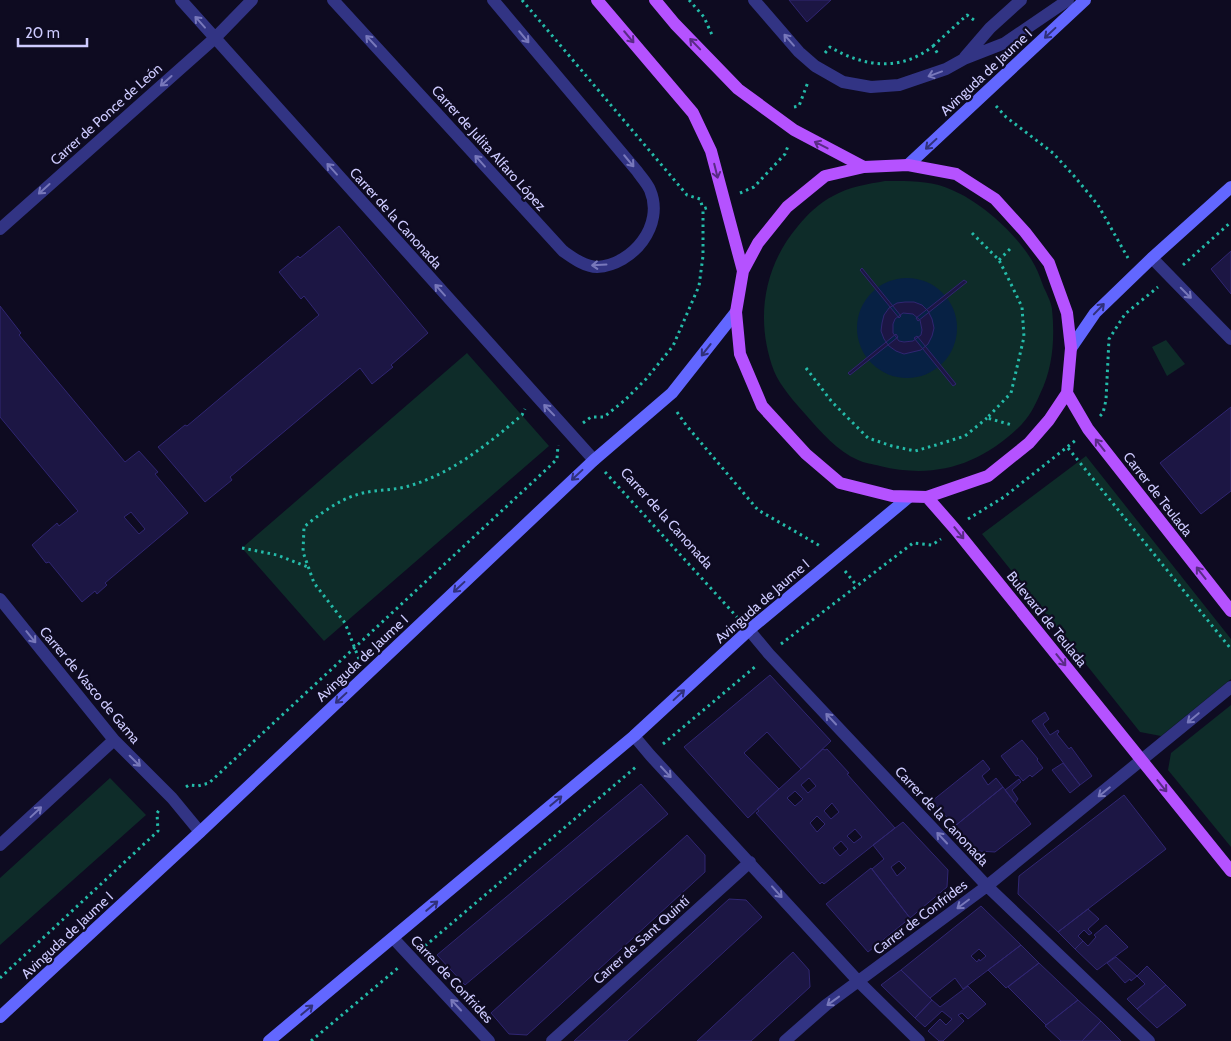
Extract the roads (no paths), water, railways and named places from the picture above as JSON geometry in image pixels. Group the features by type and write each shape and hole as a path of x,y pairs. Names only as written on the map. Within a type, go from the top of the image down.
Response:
{"main road":[{"path":"597,0 693,113 711,150 743,270"},
{"path":"655,0 675,24 738,90 794,130 864,167"},
{"name":"Avinguda de Jaume I","path":"908,165 1085,0"},
{"path":"908,165 956,174 995,199 1025,232 1049,263 1067,313 1071,348 1067,393 1049,420 1029,443 988,476 926,497 892,496 840,483 806,454 762,406 740,354 736,312 743,270 758,243 787,207 825,176 864,167 908,165"},
{"path":"1071,348 1095,313 1152,258 1231,187"},
{"name":"Avinguda de Jaume I","path":"0,1017 200,832 594,460 672,393 736,312"},
{"name":"Carrer de Teulada","path":"1067,393 1088,429 1231,611"},
{"name":"Avinguda de Jaume I","path":"269,1041 634,736 749,630 909,497"},
{"name":"Bulevard de Teulada","path":"926,497 955,529 1231,871"}],"street":[{"name":"Carrer de la Canonada","path":"180,0 594,460"},
{"name":"Carrer de Ponce de León","path":"0,228 215,38 252,0"},
{"name":"Carrer de Julita Alfaro López","path":"333,0 563,251 576,261 596,267 622,261 641,244 652,224 653,204 650,190 637,171 493,0"},
{"path":"754,0 799,52 815,66 843,82 871,87 899,85 946,70 964,59 1005,43 1068,0"},
{"name":"Avinguda de Jaume I","path":"964,59 990,28 1021,0"},
{"path":"1152,258 1231,339"},
{"name":"Carrer de Vasco de Gama","path":"0,598 114,740 172,798 200,832"},
{"name":"Carrer de la Canonada","path":"749,630 769,654 987,886 1149,1041"},
{"path":"1142,761 1231,687"},
{"path":"634,736 859,982 918,1041"},
{"path":"0,846 114,740"},
{"name":"Carrer de Confrides","path":"786,1041 826,1005 987,886 1142,761"},
{"name":"Carrer de Sant Quintí","path":"552,1041 750,862"},
{"name":"Carrer de Confrides","path":"394,938 489,1041"}],"water":[{"path":"907,278 926,282 942,293 953,309 957,328 953,347 942,363 926,374 907,378 888,374 872,363 861,347 857,328 861,309 872,293 888,282"}]}
